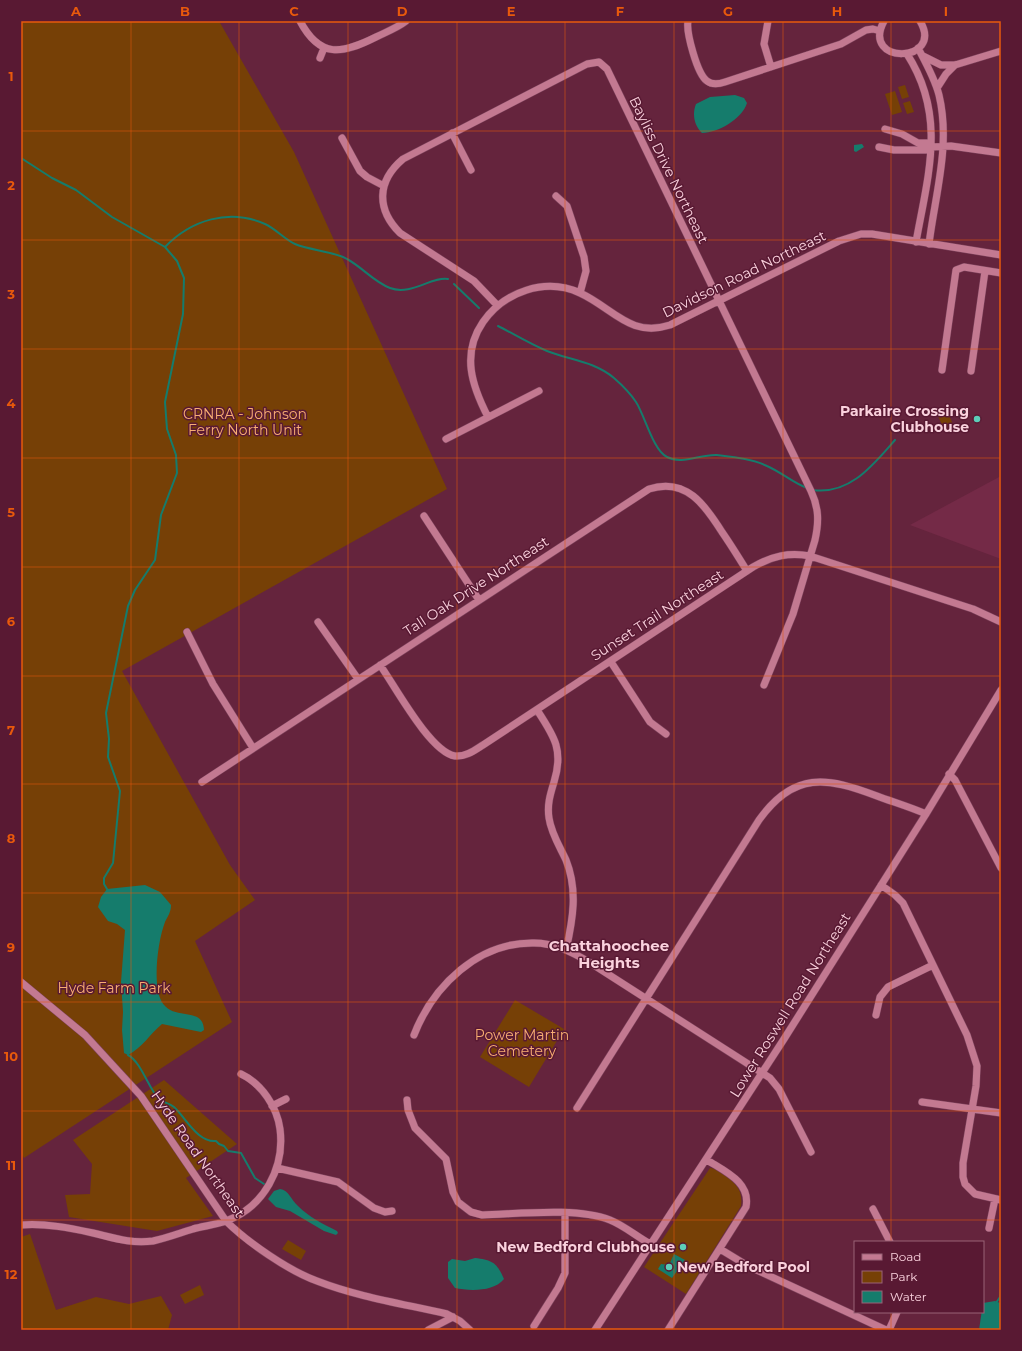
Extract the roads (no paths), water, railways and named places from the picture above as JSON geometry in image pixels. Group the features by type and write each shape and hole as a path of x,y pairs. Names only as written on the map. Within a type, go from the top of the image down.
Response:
{"street":[{"path":"300,21 314,42 324,48 333,50 349,50 406,21"},
{"path":"688,21 687,30 694,52 703,77 710,83 719,83 840,44 866,30 873,29 880,31"},
{"path":"768,21 764,44 771,66"},
{"path":"884,21 880,31 881,40 891,52 898,54 907,54 918,48 924,38 924,31 920,21"},
{"path":"320,58 324,48"},
{"path":"918,48 937,88 944,119 944,146 929,244"},
{"path":"923,56 941,65 955,66 1001,51"},
{"path":"907,54 918,74 927,99 931,119 932,147 916,242"},
{"name":"Bayliss Drive Northeast","path":"497,305 474,280 400,233 394,227 384,208 384,186 395,166 403,159 587,64 600,59 607,70 719,301 818,510 818,528 794,614 764,685"},
{"path":"937,88 946,74 955,66"},
{"path":"885,128 902,134 914,142 928,143 932,147"},
{"path":"452,133 471,170"},
{"path":"342,138 360,171 367,177 384,186"},
{"path":"879,147 894,150 927,150 932,147 957,146 1001,153"},
{"path":"556,196 566,206 584,257 586,271 580,293"},
{"name":"Davidson Road Northeast","path":"488,417 476,390 470,369 472,352 481,325 497,305 519,292 536,288 557,287 580,293 630,325 649,330 670,326 851,236 872,234 1001,256"},
{"path":"942,370 956,270 964,267 1001,273"},
{"path":"971,371 985,270"},
{"path":"446,438 539,391"},
{"name":"Tall Oak Drive Northeast","path":"202,782 637,496 657,487 676,488 698,500 708,511 747,571"},
{"path":"424,516 479,600"},
{"name":"Sunset Trail Northeast","path":"380,665 429,738 442,751 460,756 474,751 761,562 785,554 810,556 973,609 1001,622"},
{"path":"318,622 358,679"},
{"path":"187,632 213,684 253,748"},
{"path":"610,662 650,722 666,734"},
{"name":"Lower Roswell Road Northeast","path":"595,1330 707,1160 926,814 1001,690"},
{"path":"537,710 555,740 559,752 558,770 548,811 550,824 566,860 573,887 573,917 566,950"},
{"path":"949,774 956,780 1001,868"},
{"path":"577,1108 759,820 767,809 783,794 793,788 814,782 835,782 926,814"},
{"path":"881,885 903,903 967,1035 974,1055 976,1073 973,1109 963,1163 963,1177 965,1184 975,1194 998,1200 988,1228"},
{"path":"414,1035 428,1005 443,986 464,967 487,953 507,946 536,943 566,950 646,998 773,1081 779,1089 811,1152"},
{"path":"876,1015 880,997 888,987 933,965"},
{"name":"Hyde Road Northeast","path":"21,982 82,1032 141,1096 226,1221 255,1245 317,1281 453,1317 470,1330"},
{"path":"21,1224 46,1225 86,1232 130,1243 162,1239 226,1221 257,1200 267,1188 277,1168 281,1137 277,1116 272,1106 260,1088 241,1074"},
{"path":"272,1106 286,1099"},
{"path":"407,1100 408,1110 415,1128 446,1158 453,1192 458,1202 466,1208 482,1215 565,1213 590,1215 610,1220 652,1245"},
{"path":"922,1102 1001,1113"},
{"path":"668,1330 745,1209 746,1194 737,1180 707,1160"},
{"path":"277,1168 338,1182 374,1208 385,1212 392,1211"},
{"path":"873,1209 889,1241"},
{"path":"534,1326 558,1288 564,1273 565,1213"},
{"path":"720,1249 748,1266 886,1330"},
{"path":"889,1330 897,1313"},
{"path":"428,1330 453,1317"}],"water":[{"path":"735,95 744,98 747,103 735,120 715,131 702,133 694,119 696,104 710,97"},
{"path":"862,144 864,147 856,152 854,151 854,145"},
{"path":"958,408 964,410 968,418 964,420 958,417 954,410"},
{"path":"145,885 160,892 171,905 170,912 162,930 158,949 157,981 160,998 165,1006 171,1010 198,1018 202,1022 204,1030 201,1032 162,1024 138,1049 128,1055 124,1053 122,1030 123,1012 121,982 125,930 117,924 108,921 98,907 101,897 107,889"},
{"path":"280,1189 286,1191 296,1204 307,1214 338,1233 336,1235 324,1231 290,1211 276,1207 268,1199 274,1191"},
{"name":"New Bedford Pool","path":"674,1254 685,1260 672,1278 658,1269 661,1264 669,1265"},
{"path":"475,1258 494,1263 504,1279 494,1286 481,1290 455,1288 448,1278 448,1262 452,1259 465,1261"},
{"path":"995,1301 1000,1303 1001,1329 979,1330 982,1313 984,1313 984,1303"}],"waterway":[{"path":"21,158 52,178 76,190 112,217 165,247 177,261 184,278 183,314 165,402 167,429 176,455 177,473 161,515 155,560 135,590 128,606 106,713 109,739 108,757 120,791 113,863 104,878 104,884 107,889"},
{"path":"165,247 187,230 211,219 238,217 251,219 265,224 295,244 342,257 352,262 379,282 390,288 406,290 435,280 448,279"},
{"path":"454,284 479,308"},
{"path":"498,326 555,354 590,364 614,378 626,389 636,402 653,440 662,453 667,457 685,460 717,455 749,460 772,468 807,488"},
{"path":"813,490 838,488 849,483 869,468 895,440"},
{"path":"128,1055 137,1063 158,1098 174,1107 193,1129 204,1138 210,1141 216,1141 224,1146 228,1151 241,1153 255,1178 264,1184"},
{"path":"996,1303 1000,1297 1001,1288"}],"place":[{"name":"Parkaire Crossing Clubhouse","path":"977,419"},
{"name":"New Bedford Clubhouse","path":"683,1247"},
{"name":"New Bedford Pool","path":"669,1267"}],"district":[{"name":"Chattahoochee Heights","path":"609,954"}],"park label":[{"name":"CRNRA - Johnson Ferry North Unit","path":"245,422"},
{"name":"Hyde Farm Park","path":"114,988"},
{"name":"Power Martin Cemetery","path":"522,1044"}]}
